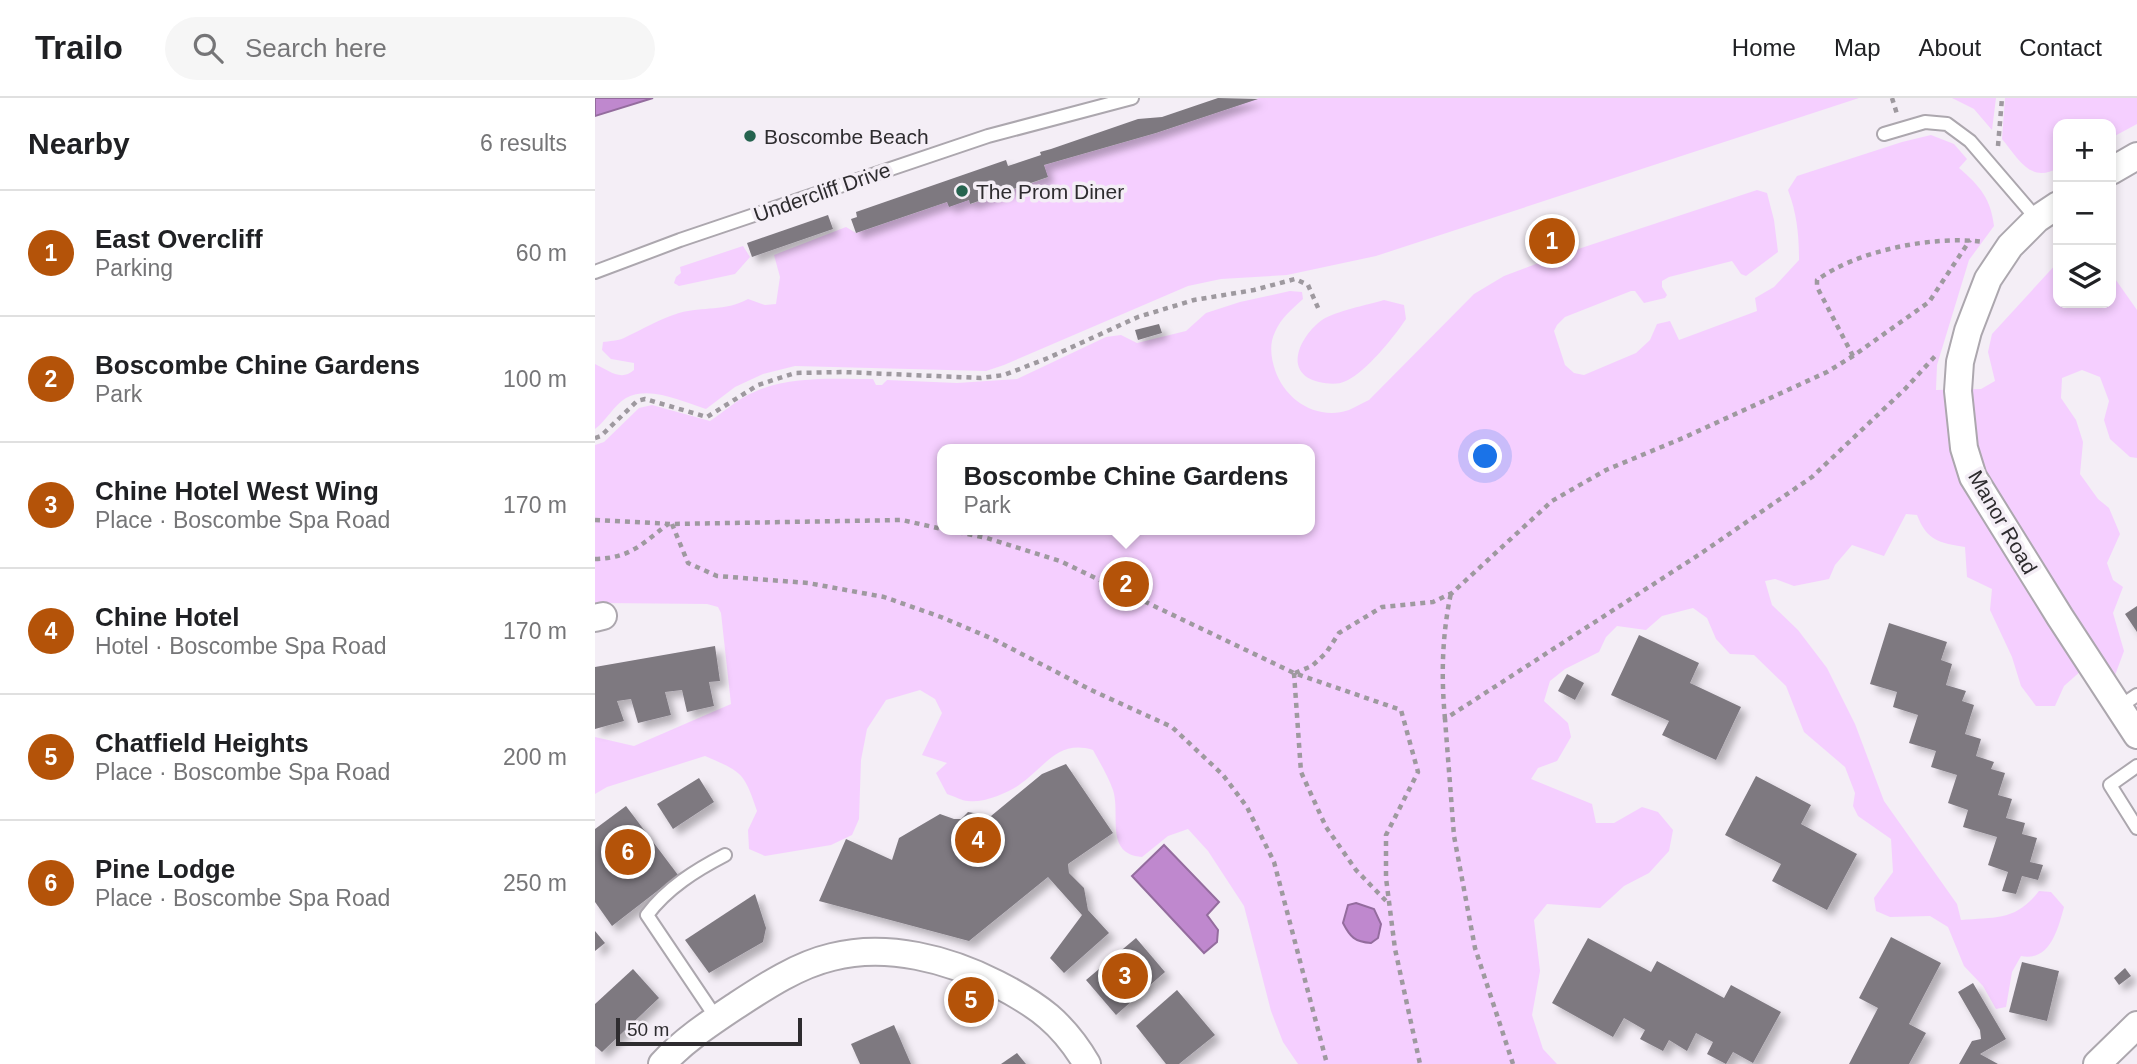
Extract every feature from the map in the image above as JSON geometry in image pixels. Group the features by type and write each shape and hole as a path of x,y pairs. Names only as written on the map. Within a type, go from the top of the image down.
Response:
{"street":[{"path":"2116,168 2137,156"},
{"name":"Manor Road","path":"2048,212 2010,246 1988,279 1968,331 1960,362 1958,391 1964,449 1973,477 2128,701 2137,735"},
{"path":"662,1064 680,1045 717,1018 794,971 831,957 865,952 914,954 974,972 1031,1001 1057,1023 1087,1064"},
{"path":"2097,1064 2137,1025"}],"lane":[{"name":"Undercliff Drive","path":"595,272 680,240 988,136 1132,98"},
{"path":"1884,134 1925,122 1947,124 1970,141 1995,173 2048,212"},
{"path":"2137,766 2110,785 2137,828"},
{"path":"717,1018 647,915 658,899 699,869 725,855"}],"path":[{"path":"1995,173 2002,98"},
{"path":"1294,673 1312,666 1326,653 1339,633 1383,607 1433,602 1451,593 1552,501 1583,483 1606,470 1683,439 1827,372 1853,356 1929,302 1970,240 1924,241 1888,249 1836,268 1817,280 1817,287 1853,356"},
{"path":"595,438 605,433 637,401 645,399 708,417 758,385 795,373 843,372 981,378 1004,375 1138,317 1194,300 1254,290 1295,279 1308,285 1319,310"},
{"path":"1445,719 1700,554 1812,477 1905,389 1932,357 1968,331"},
{"path":"595,520 671,524 902,520 937,527"},
{"path":"595,559 617,558 636,549 671,524"},
{"path":"671,524 688,563 717,576 808,583 884,597 993,639 1091,690 1172,727 1223,775 1239,796 1274,862 1327,1064"},
{"path":"972,535 1060,561 1294,673 1401,710 1418,772 1386,835 1386,878 1395,949 1420,1064"},
{"path":"1451,593 1445,620 1442,656 1454,836 1475,948 1513,1064"},
{"path":"1294,673 1301,772 1326,827 1356,870 1390,905"}],"shaded area":[{"path":"595,98 653,98 595,116"},
{"path":"1259,98 1859,98 1376,256 1287,275 1221,279 1188,286 986,371 795,366 763,374 735,387 706,409 666,396 635,394 622,401 595,429 595,364 619,375 634,370 634,363 611,359 602,350 603,342 622,339 665,318 688,311 731,306 748,299 765,305 776,304 780,277 774,255 846,227 856,233 947,202 969,200 971,204 1047,178 1044,165 1156,133"},
{"path":"1952,98 1996,98 1992,130 1974,109"},
{"path":"2005,98 2137,98 2137,124 2116,135 2116,119 2053,119 2053,170 2048,172 2040,173 2025,167 2002,139"},
{"path":"1931,135 1954,144 1967,159 1959,168 1983,194 1994,226 1969,260 1937,365 1936,390 1981,389 1995,381 1988,352 1992,334 2053,267 2053,308 2116,308 2116,280 2137,310 2137,458 2130,457 2110,439 2104,420 2109,401 2100,377 2082,370 2062,378 2061,398 2076,420 2083,442 2080,474 2098,499 2109,508 2120,534 2107,563 2113,580 2123,587 2113,613 2124,651 2114,678 2082,670 2064,686 2055,706 2036,706 2021,686 2012,657 1990,610 1992,589 1967,577 1965,547 1935,539 1925,530 1917,515 1906,514 1884,556 1852,545 1835,565 1829,579 1794,586 1775,579 1765,581 1772,605 1798,630 1827,668 1855,724 1884,801 1957,904 1961,920 2013,913 2039,891 2051,892 2064,907 2055,934 2046,949 2031,957 2021,956 2012,972 2006,1007 1996,1009 1983,986 1964,966 1948,927 1930,916 1890,917 1876,911 1874,898 1893,872 1891,839 1858,816 1853,806 1855,793 1845,767 1804,732 1786,686 1754,655 1730,654 1716,639 1707,618 1693,608 1662,616 1646,630 1617,626 1606,637 1599,652 1565,669 1550,681 1544,701 1568,723 1571,737 1557,761 1538,768 1531,779 1592,804 1596,823 1614,823 1642,807 1658,812 1673,830 1669,851 1649,873 1624,886 1600,908 1547,904 1534,920 1540,971 1532,1015 1543,1049 1557,1064 1298,1064 1283,1042 1271,1011 1244,906 1208,851 1188,829 1168,836 1142,857 1123,849 1116,831 1115,800 1111,785 1093,750 1081,748 1061,751 1019,785 995,797 968,801 947,794 936,773 947,763 922,755 942,713 935,699 920,690 886,700 867,729 861,760 859,819 852,835 831,845 765,856 749,849 748,830 757,811 749,788 734,770 705,756 607,787 595,794 595,737 634,746 731,704 721,613 718,607 707,604 604,603 600,612 595,613 595,445 604,442 639,408 652,405 710,421 760,389 792,381 873,379 876,385 882,385 887,380 957,383 1017,379 1106,337 1121,335 1137,343 1186,331 1206,313 1290,291 1302,292 1303,299 1284,318 1273,337 1271,351 1275,370 1294,399 1314,410 1337,413 1369,400 1474,294 1504,276 1757,190 1767,193 1778,252 1746,276 1741,274 1732,261 1669,277 1662,281 1667,295 1665,298 1644,303 1635,291 1631,291 1565,317 1554,331 1565,365 1574,373 1584,375 1636,353 1650,340 1657,324 1670,321 1679,340 1757,311 1755,298 1774,287 1799,260 1797,225 1788,190 1797,176"},
{"path":"743,246 750,257 735,274 679,286 674,283 681,273 680,267"},
{"path":"1384,300 1404,305 1406,319 1362,370 1346,381 1333,384 1319,382 1301,371 1298,354 1302,344 1322,320 1343,311"},
{"path":"1164,845 1219,902 1207,915 1218,930 1217,942 1204,953 1132,876"},
{"path":"1356,903 1374,909 1381,924 1378,938 1371,943 1354,938 1343,923 1348,905"}],"building":[{"name":"The Prom Diner","path":"1218,98 1258,99 1156,133 1044,165 1048,177 970,204 969,200 949,207 947,202 856,233 851,219 857,217 856,212 1006,160 1008,166 1041,155 1040,152 1138,119 1162,117"},
{"path":"828,215 833,229 752,257 747,243"},
{"path":"1159,324 1162,333 1138,340 1135,330"},
{"path":"2137,606 2137,632 2125,614"},
{"path":"1889,623 1947,642 1941,660 1952,664 1946,685 1966,691 1962,701 1974,705 1965,734 1981,739 1976,756 1994,762 1991,769 2005,773 1998,795 2012,799 2006,818 2025,823 2022,834 2037,838 2030,862 2043,865 2038,880 2022,876 2016,894 2002,891 2008,872 1988,865 1997,837 1963,827 1968,810 1948,803 1957,775 1931,767 1936,751 1909,743 1918,715 1893,707 1897,692 1870,684"},
{"path":"1639,635 1699,663 1690,683 1741,707 1716,760 1662,735 1669,721 1611,695"},
{"path":"715,646 720,681 709,682 714,706 687,712 682,690 665,692 671,715 638,723 631,699 617,701 624,721 595,729 595,667"},
{"path":"1567,674 1584,683 1575,700 1558,691"},
{"path":"1066,764 1113,833 1068,864 1069,873 1084,888 1088,910 1109,933 1064,973 1050,958 1082,915 1048,877 969,941 819,901 846,839 892,860 899,838 940,814 954,819 961,819 968,812 991,816 1042,774"},
{"path":"1756,776 1811,805 1801,824 1857,854 1827,910 1772,881 1781,864 1725,835"},
{"path":"699,778 714,802 673,829 657,804"},
{"path":"626,806 678,875 612,926 595,902 595,829"},
{"path":"755,894 766,928 763,942 709,973 685,940"},
{"path":"595,931 605,943 595,951"},
{"path":"1891,937 1941,963 1909,1024 1926,1033 1909,1064 1849,1064 1878,1008 1859,998"},
{"path":"1136,938 1165,972 1116,1015 1086,980"},
{"path":"1588,938 1651,972 1657,961 1724,998 1731,985 1781,1012 1753,1063 1733,1052 1726,1064 1707,1054 1713,1042 1696,1033 1687,1051 1669,1040 1663,1051 1640,1039 1645,1030 1624,1018 1613,1037 1552,1003"},
{"path":"2022,962 2059,971 2047,1021 2009,1012"},
{"path":"2125,968 2131,976 2119,985 2114,978"},
{"path":"633,969 659,998 602,1052 595,1046 595,1004"},
{"path":"1973,983 2006,1039 1980,1054 1998,1064 1959,1064 1972,1041 1981,1039 1980,1030 1958,992"},
{"path":"1177,990 1215,1035 1179,1064 1166,1064 1136,1026"},
{"path":"894,1025 911,1064 860,1064 851,1044"},
{"path":"1017,1053 1026,1064 1001,1064"}],"place":[{"name":"Boscombe Beach","path":"750,136"},
{"name":"The Prom Diner","path":"962,191"},
{"name":"East Overcliff","path":"1552,241"},
{"name":"Boscombe Chine Gardens","path":"1126,584"},
{"name":"Chine Hotel","path":"978,840"},
{"name":"Pine Lodge","path":"628,852"},
{"name":"Chine Hotel West Wing","path":"1125,976"},
{"name":"Chatfield Heights","path":"971,1000"}]}
